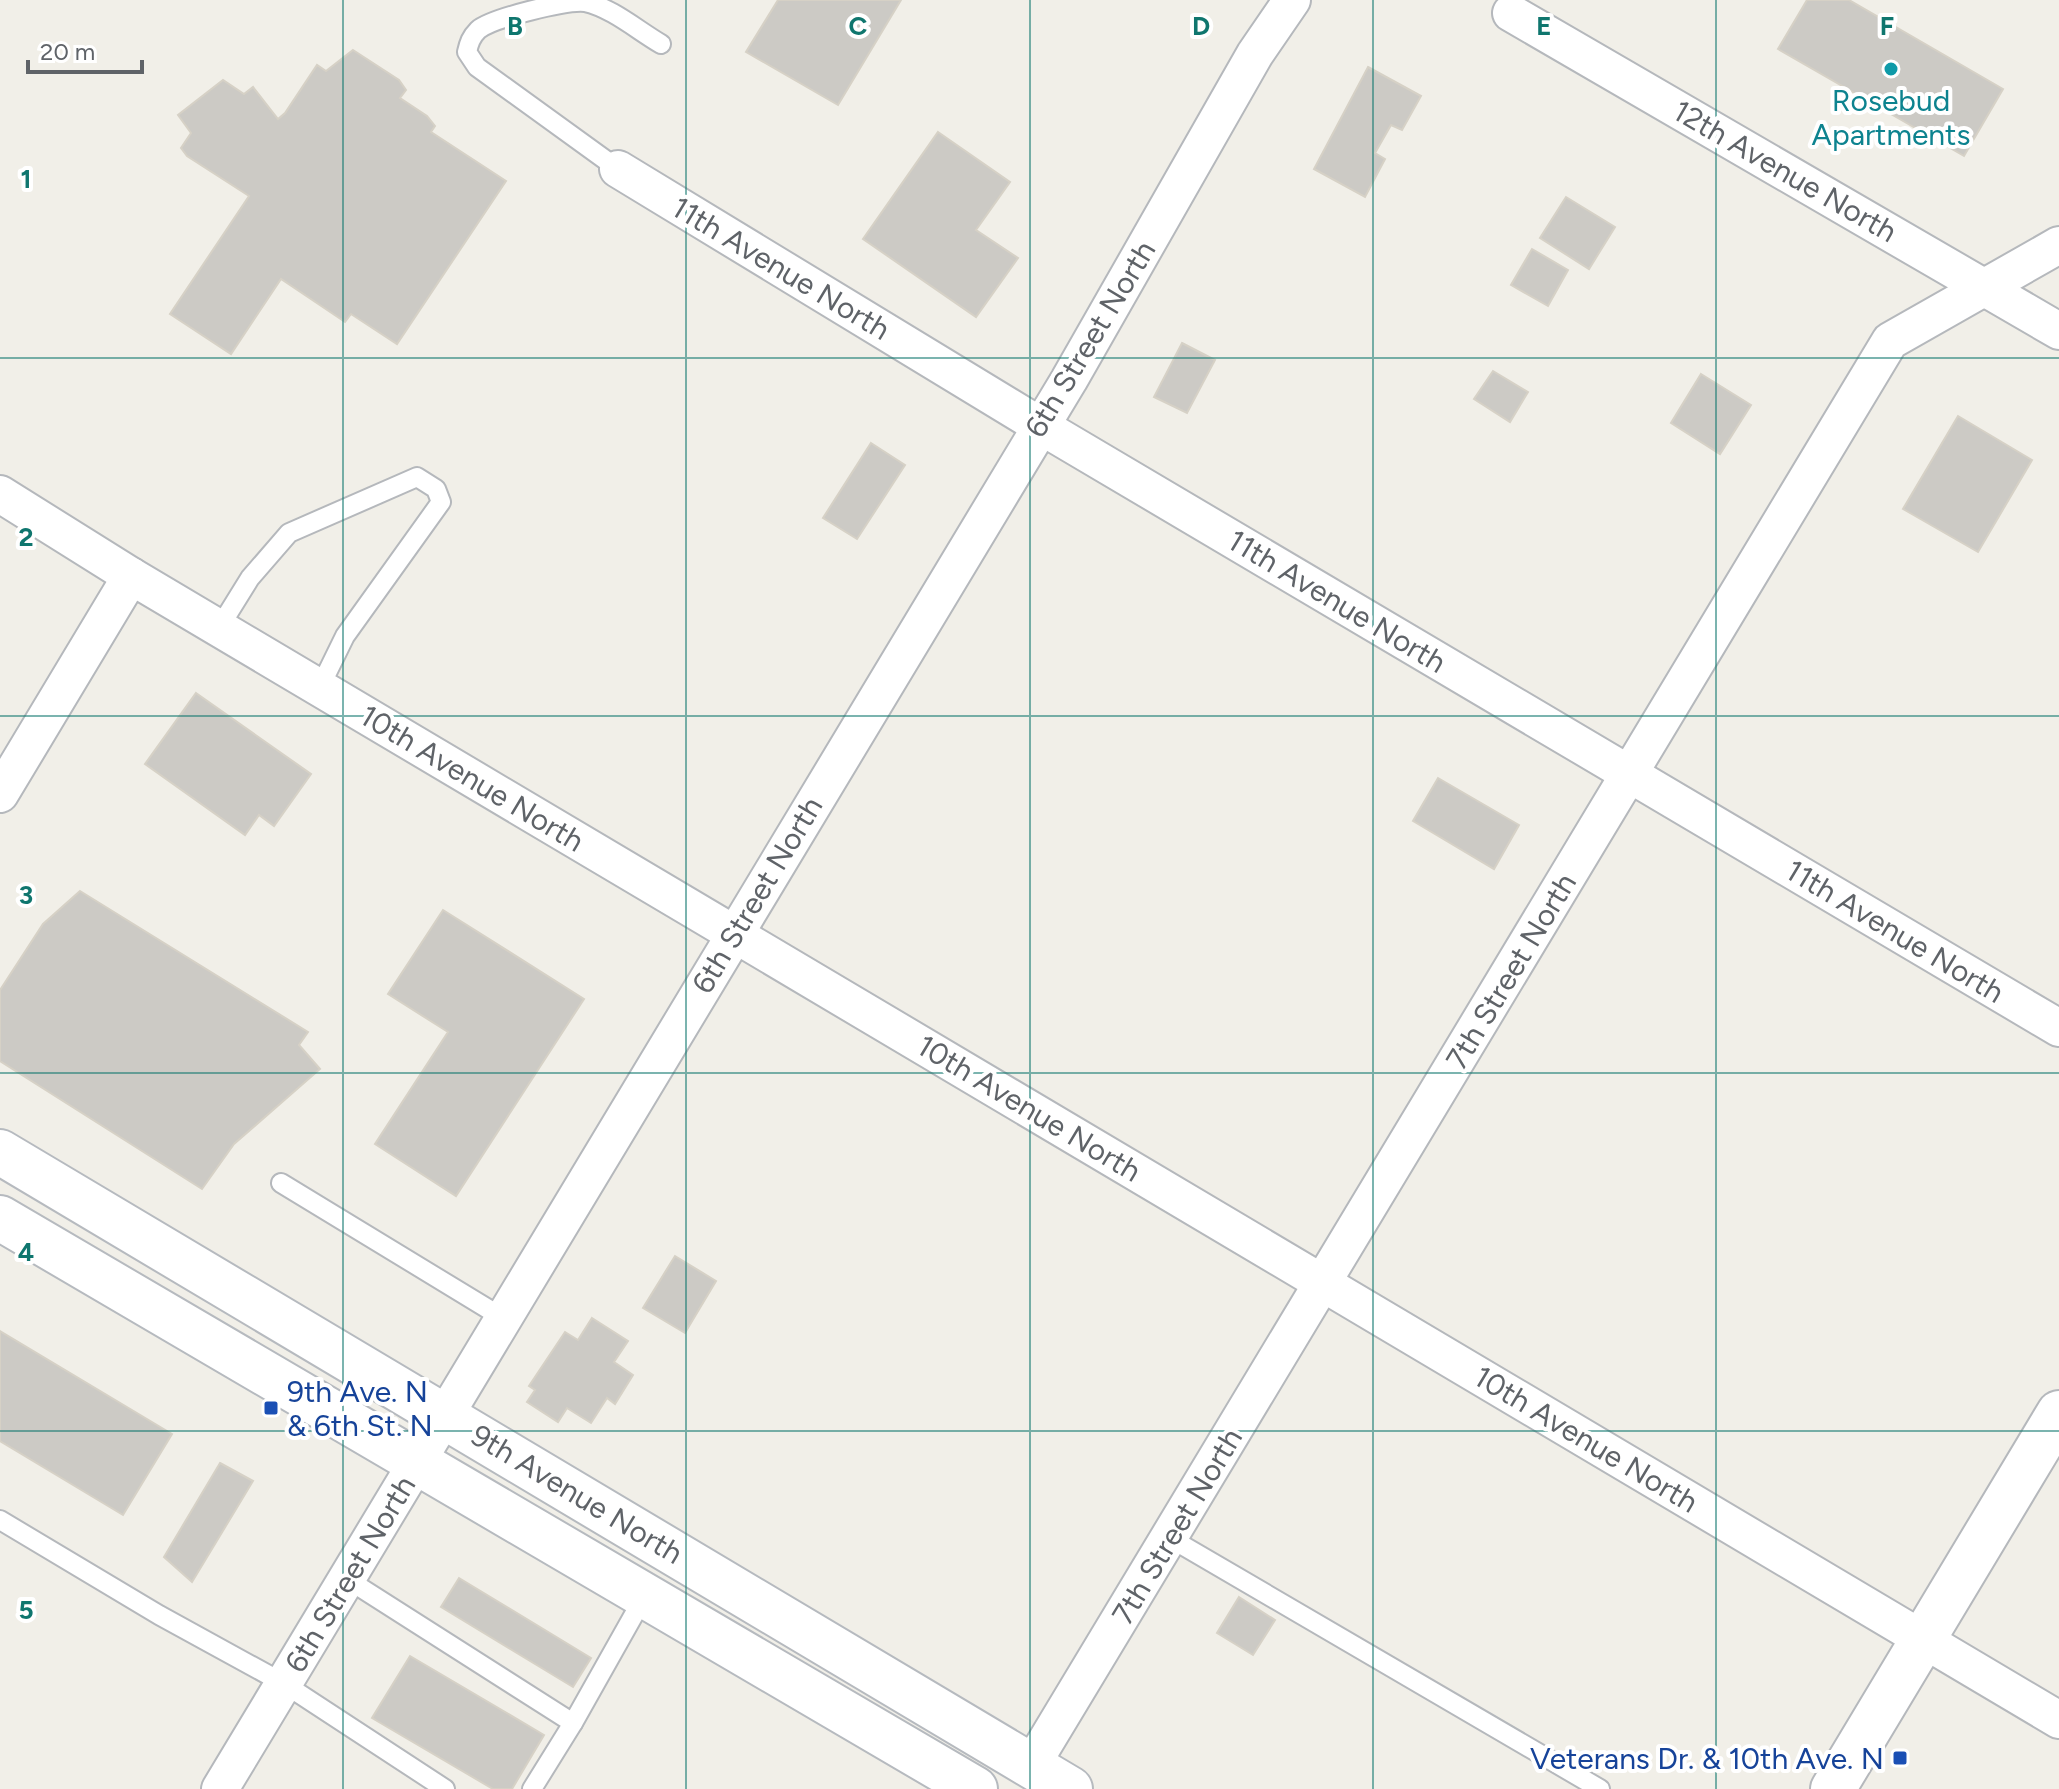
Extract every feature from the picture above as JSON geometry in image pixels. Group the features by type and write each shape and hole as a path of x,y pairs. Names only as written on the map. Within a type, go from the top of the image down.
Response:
{"main road":[{"name":"9th Avenue North","path":"0,1152 1070,1789"},
{"name":"9th Avenue North","path":"0,1218 975,1789"},
{"path":"1833,1789 2059,1413"}],"street":[{"name":"6th Street North","path":"220,1789 1039,425 1069,380 1255,54 1292,0"},
{"name":"12th Avenue North","path":"1507,4 2059,331"},
{"name":"11th Avenue North","path":"618,169 1039,425 2059,1028"},
{"name":"7th Street North","path":"1031,1766 1890,341 2059,245"},
{"name":"10th Avenue North","path":"0,494 131,576 2059,1720"},
{"path":"0,794 131,576"}],"lane":[{"path":"618,169 477,67 467,52 470,40 478,30 494,22 568,0 598,5 661,44"},
{"path":"219,628 250,578 289,533 417,477 436,489 441,502 345,636 320,687"},
{"path":"281,1183 503,1318"},
{"path":"0,1520 159,1615 283,1683 445,1789"},
{"path":"1170,1538 1600,1789"},
{"path":"347,1579 573,1723"},
{"path":"532,1789 645,1595"}],"building":[{"path":"778,0 901,0 838,105 746,52"},
{"name":"Rosebud Apartments","path":"1807,0 1849,0 2003,89 1964,156 1778,49"},
{"path":"353,50 399,80 406,90 400,98 427,116 435,126 431,132 506,181 397,344 351,314 345,322 281,279 231,354 170,314 249,196 187,156 181,148 191,133 178,115 223,80 244,94 253,87 278,119 317,65 326,71"},
{"path":"1368,67 1421,96 1402,130 1391,125 1375,153 1385,159 1365,197 1314,169"},
{"path":"938,132 1010,182 976,230 1018,258 976,317 863,239"},
{"path":"1566,197 1615,227 1589,269 1540,238"},
{"path":"1532,249 1568,270 1548,306 1511,285"},
{"path":"1182,343 1215,360 1187,413 1154,397"},
{"path":"1493,371 1528,392 1510,422 1474,399"},
{"path":"1701,374 1751,405 1720,454 1671,423"},
{"path":"1958,416 2032,460 1978,552 1903,509"},
{"path":"871,443 905,465 857,539 823,518"},
{"path":"196,693 311,774 274,826 259,815 245,835 145,764"},
{"path":"1438,778 1519,825 1494,869 1413,821"},
{"path":"80,891 308,1032 299,1045 320,1069 234,1144 202,1189 0,1061 0,990 43,924"},
{"path":"443,910 584,999 456,1196 375,1144 448,1032 388,994"},
{"path":"675,1256 716,1281 685,1333 643,1308"},
{"path":"592,1318 628,1341 614,1362 633,1375 615,1404 607,1398 591,1423 567,1408 558,1422 527,1402 535,1390 529,1386 565,1332 578,1340"},
{"path":"0,1331 172,1434 123,1515 0,1441"},
{"path":"220,1463 253,1481 192,1582 164,1557"},
{"path":"459,1578 591,1658 573,1687 441,1607"},
{"path":"1239,1597 1275,1620 1253,1655 1217,1633"},
{"path":"410,1656 544,1735 512,1789 493,1789 372,1718"}],"place":[{"name":"Rosebud Apartments","path":"1891,69"},
{"name":"9th Ave. N & 6th St. N","path":"271,1408"},
{"name":"Veterans Dr. & 10th Ave. N","path":"1900,1758"}]}
